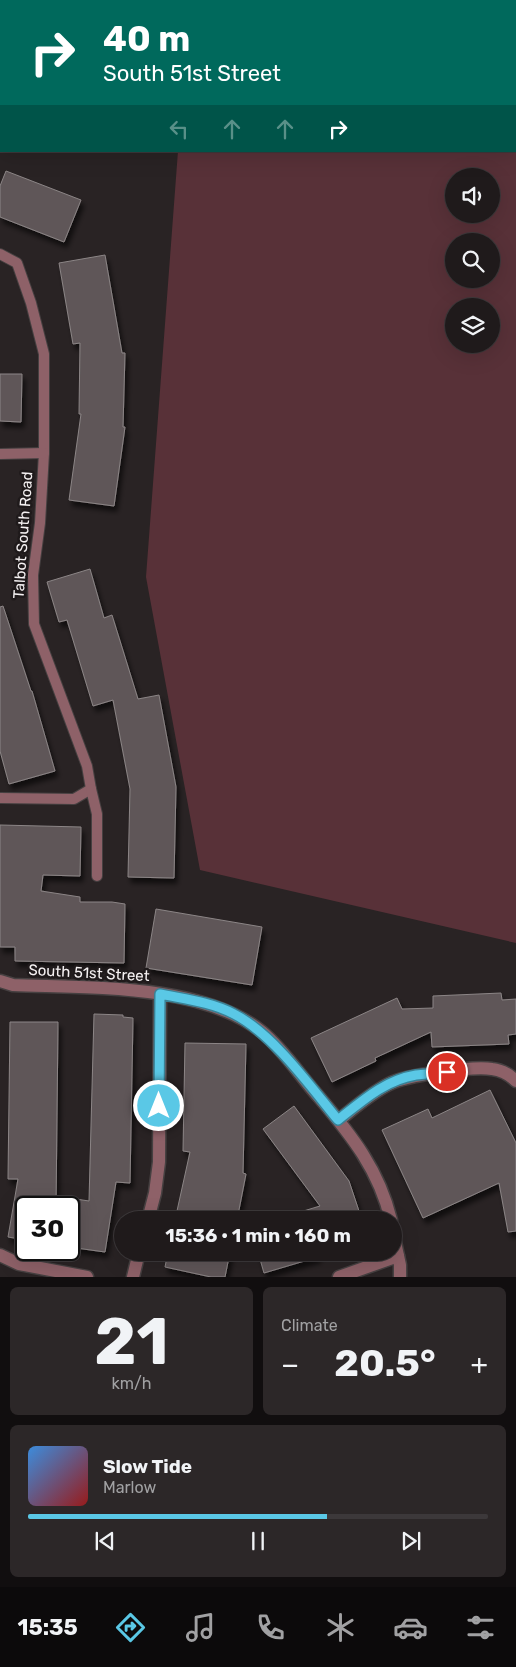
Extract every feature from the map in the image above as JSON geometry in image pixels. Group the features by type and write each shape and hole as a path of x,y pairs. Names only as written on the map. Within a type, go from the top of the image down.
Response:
{"street":[{"name":"South 51st Street","path":"0,981 13,985 141,990 202,1003 233,1013 262,1032 338,1120 370,1164 385,1198 388,1211"},
{"path":"150,1211 159,1162 160,994"},
{"path":"338,1120 372,1093 391,1082 414,1076 493,1068 511,1077"},
{"path":"0,1256 19,1264 87,1277"},
{"path":"133,1277 137,1261"},
{"path":"339,1277 384,1261"},
{"path":"398,1261 400,1277"}],"lane":[{"name":"Talbot South Road","path":"0,254 17,263 31,303 44,354 44,453 40,523 33,575 34,624 87,766 96,814 97,876"},
{"path":"0,454 44,453"},
{"path":"0,798 74,799 91,789"}],"shaded area":[{"path":"178,152 516,152 516,943 200,870 146,577"}],"building":[{"path":"6,171 81,200 64,242 0,217 0,186"},
{"path":"105,255 122,353 125,353 123,427 125,427 114,506 69,500 81,414 79,414 80,343 73,344 59,263"},
{"path":"0,374 22,374 21,422 0,421"},
{"path":"90,569 104,618 112,615 138,699 159,695 176,787 174,878 128,877 130,789 113,700 93,706 67,620 59,622 47,582"},
{"path":"3,606 32,691 55,771 9,784 0,751 0,607"},
{"path":"0,825 81,827 80,876 43,875 41,891 80,897 80,902 125,904 124,963 15,961 15,947 0,947"},
{"path":"156,909 262,927 252,985 146,968"},
{"path":"501,993 502,1000 516,999 516,1034 508,1035 509,1044 432,1047 431,1032 375,1058 376,1061 332,1082 311,1038 397,998 402,1009 433,1008 433,996"},
{"path":"94,1014 123,1015 123,1017 133,1018 130,1183 116,1182 105,1252 80,1249 80,1200 89,1201"},
{"path":"10,1022 58,1022 56,1196 15,1196 18,1179 8,1179"},
{"path":"185,1043 246,1044 243,1173 246,1174 239,1211 177,1211 190,1152 183,1151"},
{"path":"490,1090 516,1143 516,1231 508,1232 499,1183 423,1218 382,1130 428,1109 432,1118"},
{"path":"294,1106 349,1181 359,1211 304,1211 320,1206 263,1129"},
{"path":"15,1196 15,1238 8,1237"},
{"path":"166,1261 228,1261 225,1277 211,1277 165,1267"},
{"path":"261,1261 304,1261 264,1273"}],"route":[{"path":"159,1106 160,994 202,1003 233,1013 262,1032 338,1120 372,1093 391,1082 414,1076 447,1072"}]}
